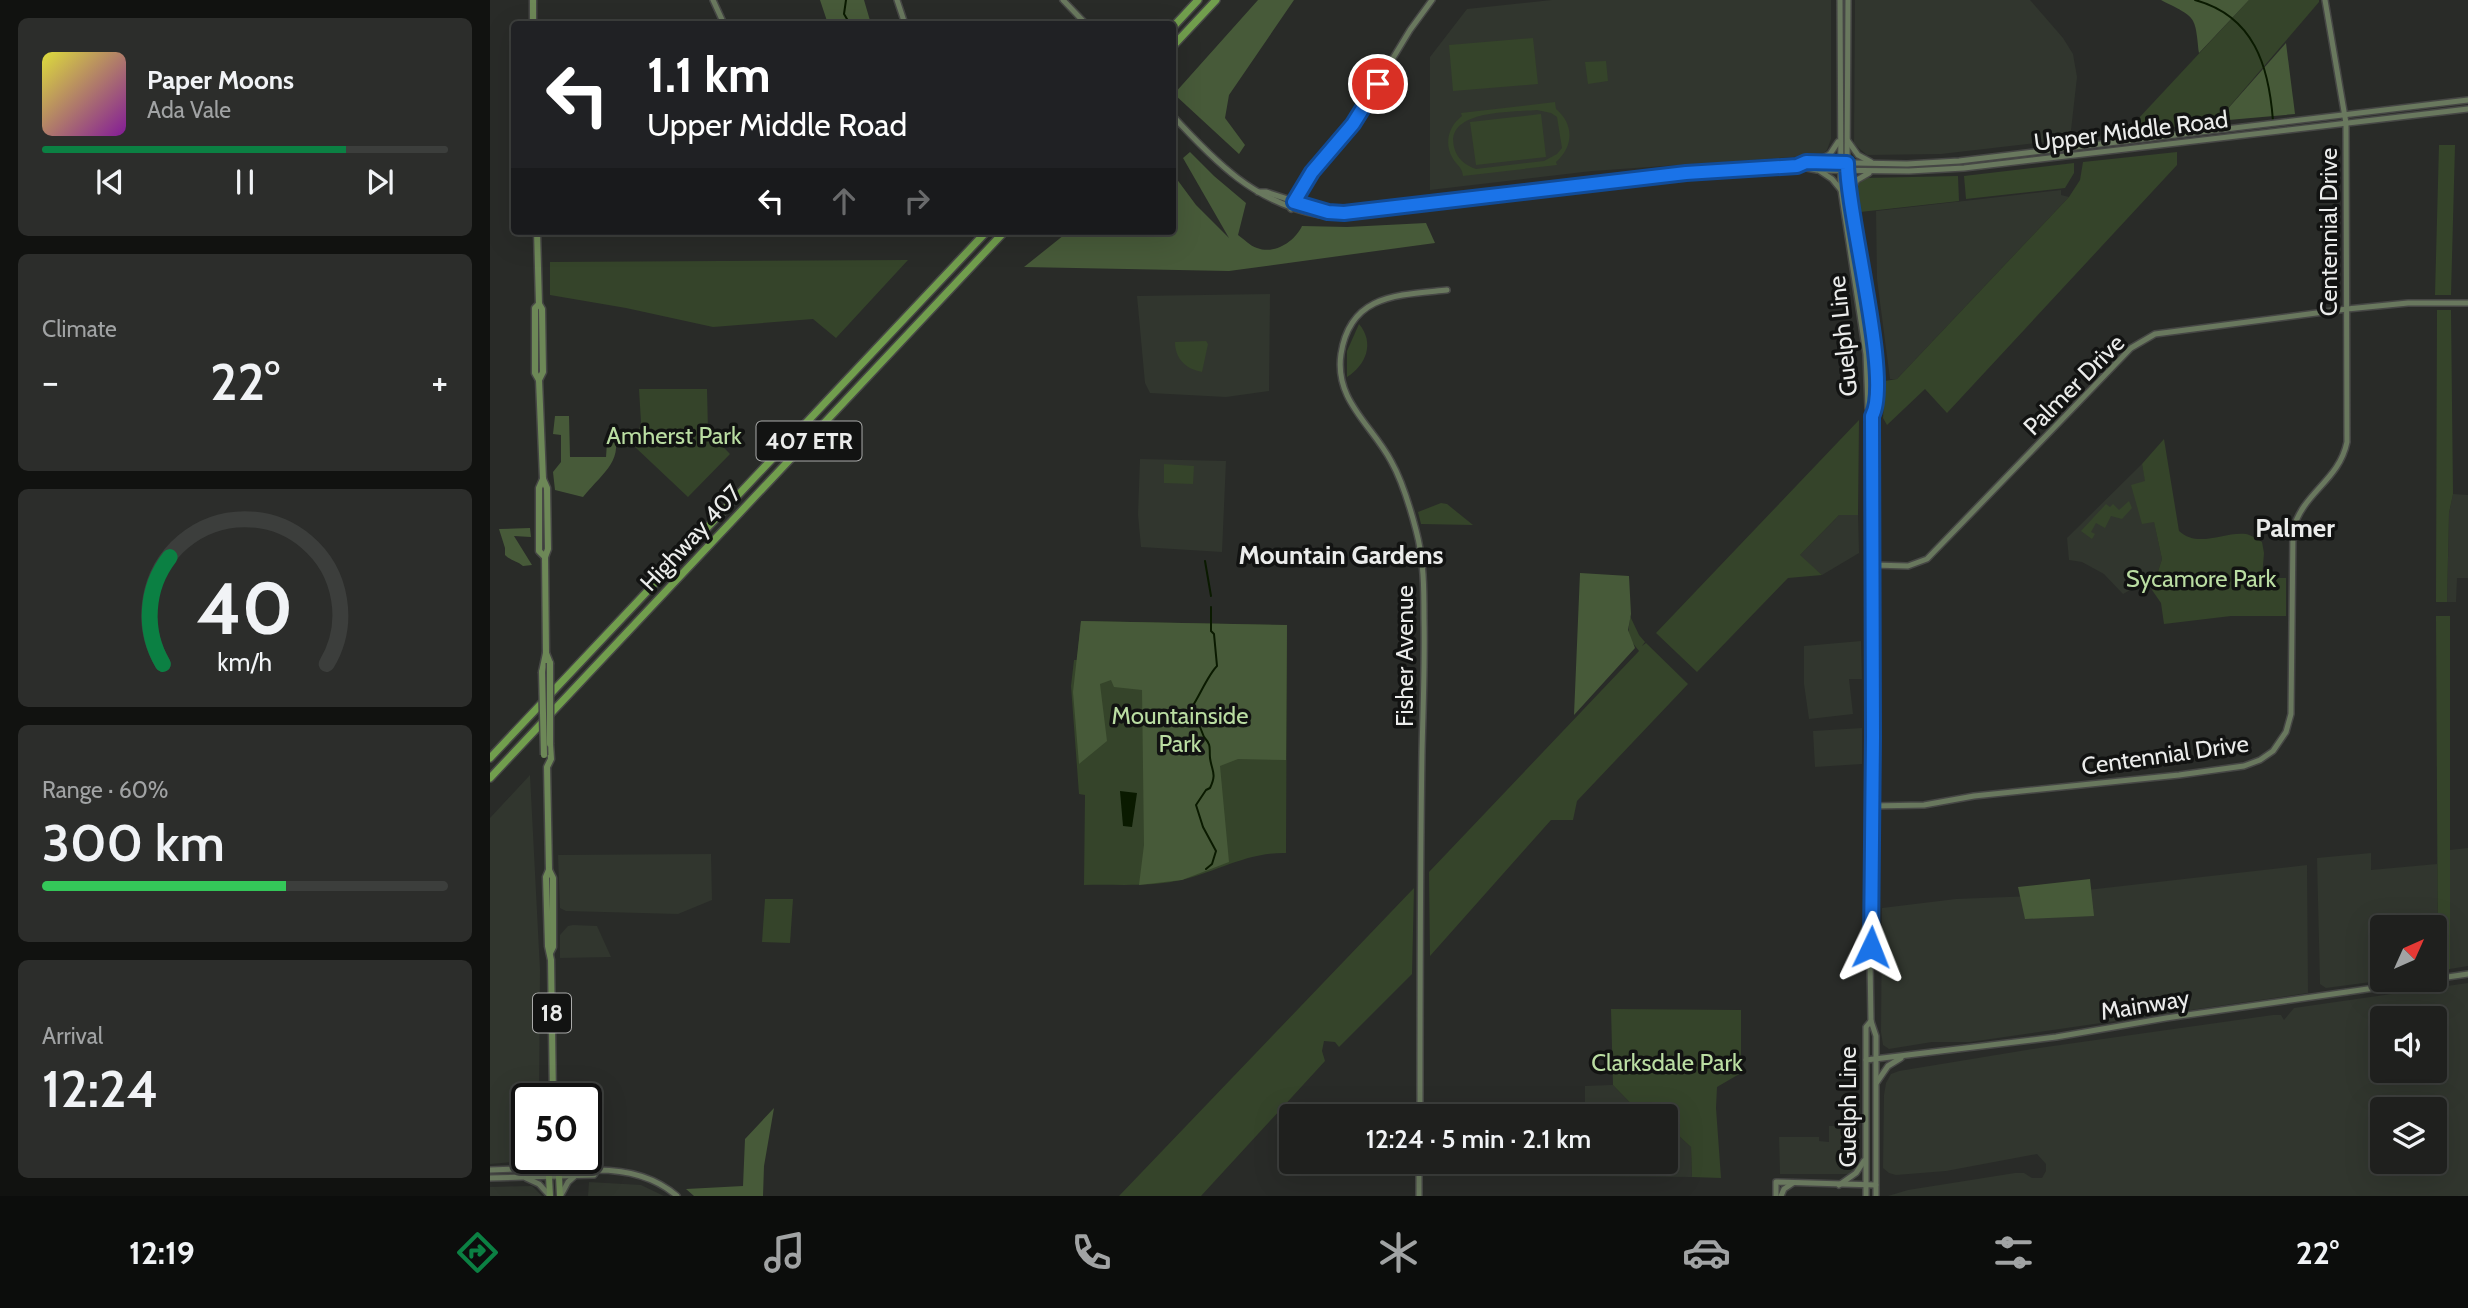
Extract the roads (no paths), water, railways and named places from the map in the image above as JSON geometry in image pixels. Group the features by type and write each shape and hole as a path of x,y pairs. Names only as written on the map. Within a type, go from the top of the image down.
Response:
{"highway":[{"path":"1176,24 1198,0"},
{"path":"1176,43 1216,0"},
{"name":"Highway 407","path":"490,758 983,235"},
{"name":"Highway 407","path":"490,778 1001,235"}],"main road":[{"path":"533,0 533,21"},
{"path":"713,0 723,21"},
{"path":"897,0 904,21"},
{"path":"1063,0 1083,21"},
{"path":"1291,209 1312,172 1353,124 1410,30 1432,0"},
{"name":"Guelph Line","path":"1840,0 1841,190 1866,354 1868,408 1872,416 1871,1021 1875,1029 1876,1196"},
{"name":"Guelph Line","path":"1848,0 1847,167 1876,365 1876,410 1872,416"},
{"name":"Centennial Drive","path":"1873,806 1917,806 1974,796 2179,775 2251,764 2273,751 2287,732 2291,714 2293,530 2305,502 2335,471 2344,457 2347,442 2346,123 2325,0"},
{"name":"Upper Middle Road","path":"1874,167 1959,161 2468,100"},
{"name":"Upper Middle Road","path":"1176,119 1219,164 1264,198 1291,209 1320,215 1686,173 1797,166 1817,170 1840,170 1847,167 1964,168 2468,109"},
{"path":"1815,162 1830,154 1840,139"},
{"path":"1848,141 1858,155 1874,167 1857,180 1850,192"},
{"name":"Upper Middle Road","path":"1797,166 1815,162 1840,163 1847,167"},
{"path":"1817,170 1830,177 1841,190"},
{"name":"Upper Middle Road","path":"1258,192 1266,191 1328,212"},
{"name":"18","path":"537,235 543,360 543,372 539,380 543,479 539,488 539,537 540,551 545,557 546,653 542,672 544,755 547,766 549,870 546,877 553,1083"},
{"path":"1855,282 1866,293"},
{"name":"Fisher Avenue","path":"1420,1104 1425,665 1423,568 1416,530 1399,476 1382,446 1348,401 1340,375 1340,362 1348,331 1357,318 1377,302 1401,294 1447,290"},
{"name":"Palmer Drive","path":"1873,565 1908,566 1927,559 2131,348 2144,339 2167,331 2347,309 2408,303 2468,303"},
{"name":"18","path":"546,653 550,663 551,759 547,766"},
{"name":"Mainway","path":"2447,978 2468,974"},
{"name":"Mainway","path":"1866,1060 2056,1037 2166,1018 2370,989"},
{"name":"Guelph Line","path":"1866,1196 1866,1027 1871,1021"},
{"path":"1875,1092 1883,1071 1905,1055"},
{"path":"1839,1185 1857,1173 1866,1158"},
{"path":"490,1170 511,1168"},
{"path":"602,1170 617,1170 644,1176 662,1184 677,1196"},
{"path":"490,1178 595,1174"},
{"path":"1419,1174 1419,1196"},
{"path":"549,1175 550,1196"},
{"path":"559,1175 560,1196"},
{"path":"560,1196 576,1175"},
{"path":"523,1176 539,1184 550,1196"},
{"path":"1778,1196 1776,1182 1877,1185"},
{"path":"1778,1196 1793,1183"}],"waterway":[{"path":"846,0 844,14 848,21"},
{"path":"2195,0 2232,18 2255,46 2267,81 2273,121"},
{"path":"1205,561 1211,596"},
{"path":"1206,869 1212,864 1216,851 1203,827 1196,805 1210,788 1213,773 1209,745 1192,707 1217,666 1214,634 1211,631 1211,607"}],"district":[{"name":"Palmer","path":"2295,528"},
{"name":"Mountain Gardens","path":"1341,555"}],"park label":[{"name":"Amherst Park","path":"674,436"},
{"name":"Sycamore Park","path":"2201,579"},
{"name":"Mountainside Park","path":"1180,730"},
{"name":"Clarksdale Park","path":"1667,1063"}]}
